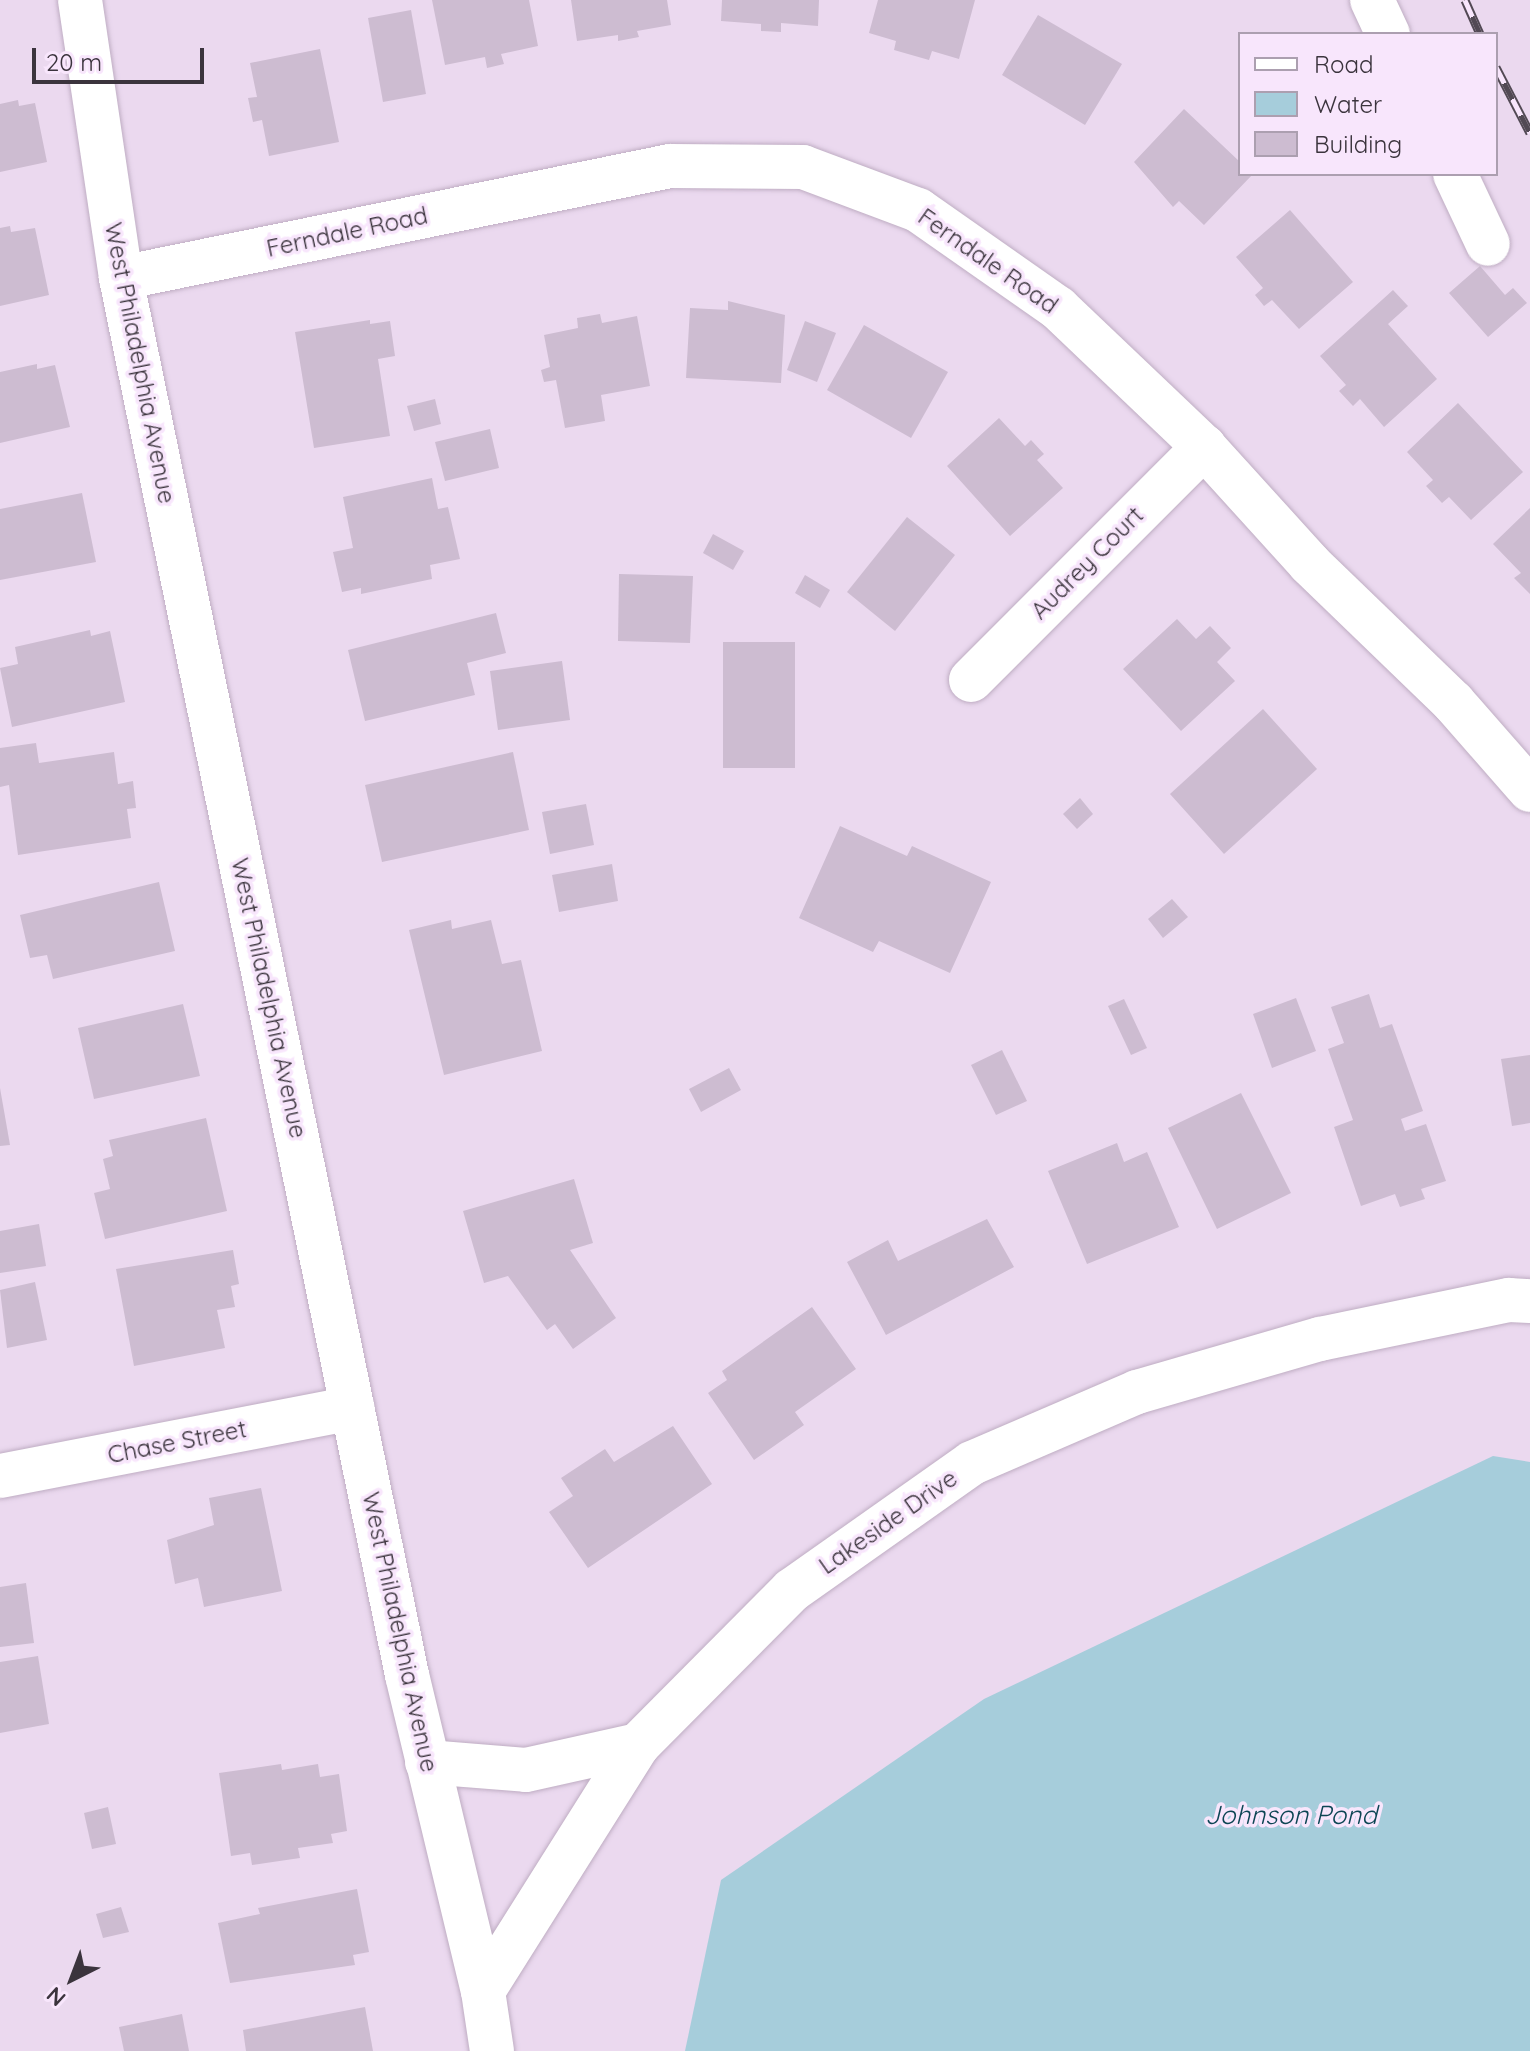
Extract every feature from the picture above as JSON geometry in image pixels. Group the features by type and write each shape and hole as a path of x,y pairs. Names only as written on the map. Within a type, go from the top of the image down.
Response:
{"street":[{"name":"West Philadelphia Avenue","path":"80,0 121,278 427,1762 483,1991"},
{"path":"1372,0 1387,32"},
{"name":"Ferndale Road","path":"121,278 670,166 803,167 918,210 1058,308 1204,447 1310,564 1453,702 1530,790"},
{"path":"1456,176 1488,244"},
{"name":"Audrey Court","path":"971,680 1204,447"},
{"name":"Lakeside Drive","path":"483,1991 638,1745 792,1590 972,1463 1167,1383 1320,1339 1509,1300 1530,1301"},
{"name":"Chase Street","path":"0,1476 353,1408"},
{"path":"427,1762 526,1770 638,1745"},
{"path":"483,1991 492,2051"}],"water":[{"name":"Johnson Pond","path":"1493,1456 1530,1462 1530,2051 685,2051 721,1880 984,1699"}],"building":[{"path":"432,0 529,0 538,46 501,54 504,64 487,68 485,57 445,65"},
{"path":"571,0 667,0 671,25 637,31 639,37 618,41 618,35 577,41"},
{"path":"722,0 819,0 818,26 781,23 781,32 761,31 761,24 721,21"},
{"path":"878,0 975,0 959,59 932,51 929,60 894,50 896,41 869,33"},
{"path":"411,10 426,94 383,102 368,18"},
{"path":"1038,15 1122,64 1085,125 1002,75"},
{"path":"320,49 339,142 269,156 262,120 253,122 248,98 257,97 250,63"},
{"path":"18,100 19,106 35,103 47,162 0,172 0,104"},
{"path":"1184,109 1238,160 1238,176 1251,176 1204,225 1179,201 1173,207 1134,162"},
{"path":"1290,210 1353,282 1299,329 1272,300 1264,306 1255,295 1263,288 1236,257"},
{"path":"10,226 11,232 35,228 49,295 0,306 0,228"},
{"path":"1480,266 1505,295 1513,288 1527,303 1488,337 1449,293"},
{"path":"1393,290 1408,306 1388,324 1437,379 1384,427 1360,399 1353,406 1339,391 1346,385 1320,356"},
{"path":"728,301 785,315 781,383 686,378 690,308 728,310"},
{"path":"600,314 602,323 637,316 650,386 601,395 605,421 565,428 556,380 544,382 541,370 550,367 544,335 578,328 577,318"},
{"path":"370,320 370,324 390,321 395,356 378,359 390,436 314,448 295,332"},
{"path":"805,321 836,333 817,382 787,370"},
{"path":"864,325 948,372 911,438 827,390"},
{"path":"37,364 37,369 55,365 70,427 0,443 0,372"},
{"path":"435,399 441,424 414,431 407,406"},
{"path":"1458,403 1523,472 1471,520 1449,497 1442,503 1426,486 1433,480 1407,452"},
{"path":"999,418 1025,446 1031,440 1044,454 1037,460 1063,488 1010,536 947,466"},
{"path":"490,429 499,468 445,481 435,442"},
{"path":"432,478 438,509 448,507 460,559 430,565 432,579 361,594 361,588 342,592 333,552 353,548 343,497"},
{"path":"82,493 96,562 0,580 0,509"},
{"path":"1530,508 1530,594 1514,578 1521,573 1493,544"},
{"path":"907,517 955,555 895,631 847,592"},
{"path":"713,534 744,551 733,570 703,553"},
{"path":"619,574 693,576 690,643 618,641"},
{"path":"805,575 830,590 820,608 795,593"},
{"path":"496,613 506,653 467,663 475,695 365,721 348,650"},
{"path":"1177,619 1196,639 1210,626 1231,648 1217,662 1235,681 1181,731 1123,669"},
{"path":"90,630 91,636 110,631 125,702 12,727 0,668 18,664 15,647"},
{"path":"723,642 795,642 795,768 723,768"},
{"path":"562,661 570,720 498,730 490,671"},
{"path":"1263,709 1317,769 1224,854 1170,794"},
{"path":"36,743 39,763 114,752 118,784 133,781 136,808 127,809 131,838 18,855 9,785 0,787 0,748"},
{"path":"513,752 529,830 382,862 365,785"},
{"path":"1080,798 1093,814 1077,829 1063,814"},
{"path":"586,804 594,845 550,854 542,812"},
{"path":"840,826 907,856 912,846 991,882 950,973 879,941 873,952 799,918"},
{"path":"612,864 618,901 559,912 552,875"},
{"path":"159,882 175,951 53,979 47,955 30,958 20,915"},
{"path":"1172,899 1188,917 1163,938 1148,919"},
{"path":"451,920 452,929 491,920 502,964 521,960 542,1051 444,1075 409,930"},
{"path":"1369,994 1380,1028 1392,1024 1423,1111 1401,1119 1405,1131 1426,1124 1446,1181 1421,1189 1425,1199 1400,1207 1395,1194 1361,1206 1334,1127 1353,1120 1328,1049 1344,1043 1331,1007"},
{"path":"1296,998 1316,1051 1272,1068 1253,1014"},
{"path":"1124,999 1147,1048 1131,1055 1108,1006"},
{"path":"183,1004 200,1076 94,1099 78,1028"},
{"path":"1002,1050 1027,1101 996,1115 971,1065"},
{"path":"1530,1055 1530,1123 1512,1126 1501,1059"},
{"path":"729,1068 741,1090 701,1112 689,1089"},
{"path":"0,1088 10,1145 0,1146"},
{"path":"1241,1093 1291,1193 1217,1229 1168,1128"},
{"path":"206,1118 227,1211 105,1239 94,1193 110,1189 103,1159 113,1156 109,1140"},
{"path":"1117,1143 1124,1162 1147,1152 1179,1227 1087,1264 1048,1171"},
{"path":"574,1179 593,1243 570,1250 616,1318 573,1349 555,1324 547,1330 508,1276 484,1283 463,1211"},
{"path":"987,1219 1014,1267 886,1335 847,1262 888,1240 898,1261"},
{"path":"39,1224 46,1266 0,1273 0,1231"},
{"path":"233,1250 239,1284 231,1286 235,1307 217,1310 225,1348 134,1366 116,1269"},
{"path":"35,1282 47,1340 7,1348 0,1290"},
{"path":"812,1307 856,1369 795,1412 804,1425 754,1460 708,1393 727,1380 722,1371"},
{"path":"673,1426 712,1484 588,1568 549,1512 573,1496 561,1478 605,1449 614,1462"},
{"path":"261,1488 282,1591 204,1607 198,1578 175,1584 167,1540 214,1525 209,1498"},
{"path":"26,1583 34,1643 0,1647 0,1587"},
{"path":"38,1656 49,1724 0,1733 0,1662"},
{"path":"281,1764 282,1770 318,1764 320,1777 339,1774 347,1831 331,1834 333,1843 298,1848 300,1858 252,1865 250,1853 231,1856 219,1773"},
{"path":"108,1807 116,1844 92,1849 84,1813"},
{"path":"357,1889 369,1952 353,1955 355,1965 230,1983 218,1923 260,1914 258,1908"},
{"path":"121,1907 129,1932 103,1938 96,1914"},
{"path":"365,2007 373,2051 246,2051 243,2030"},
{"path":"182,2014 189,2051 124,2051 119,2027"}],"railway":[{"path":"1465,0 1479,32"},
{"path":"1498,71 1530,133"}]}
